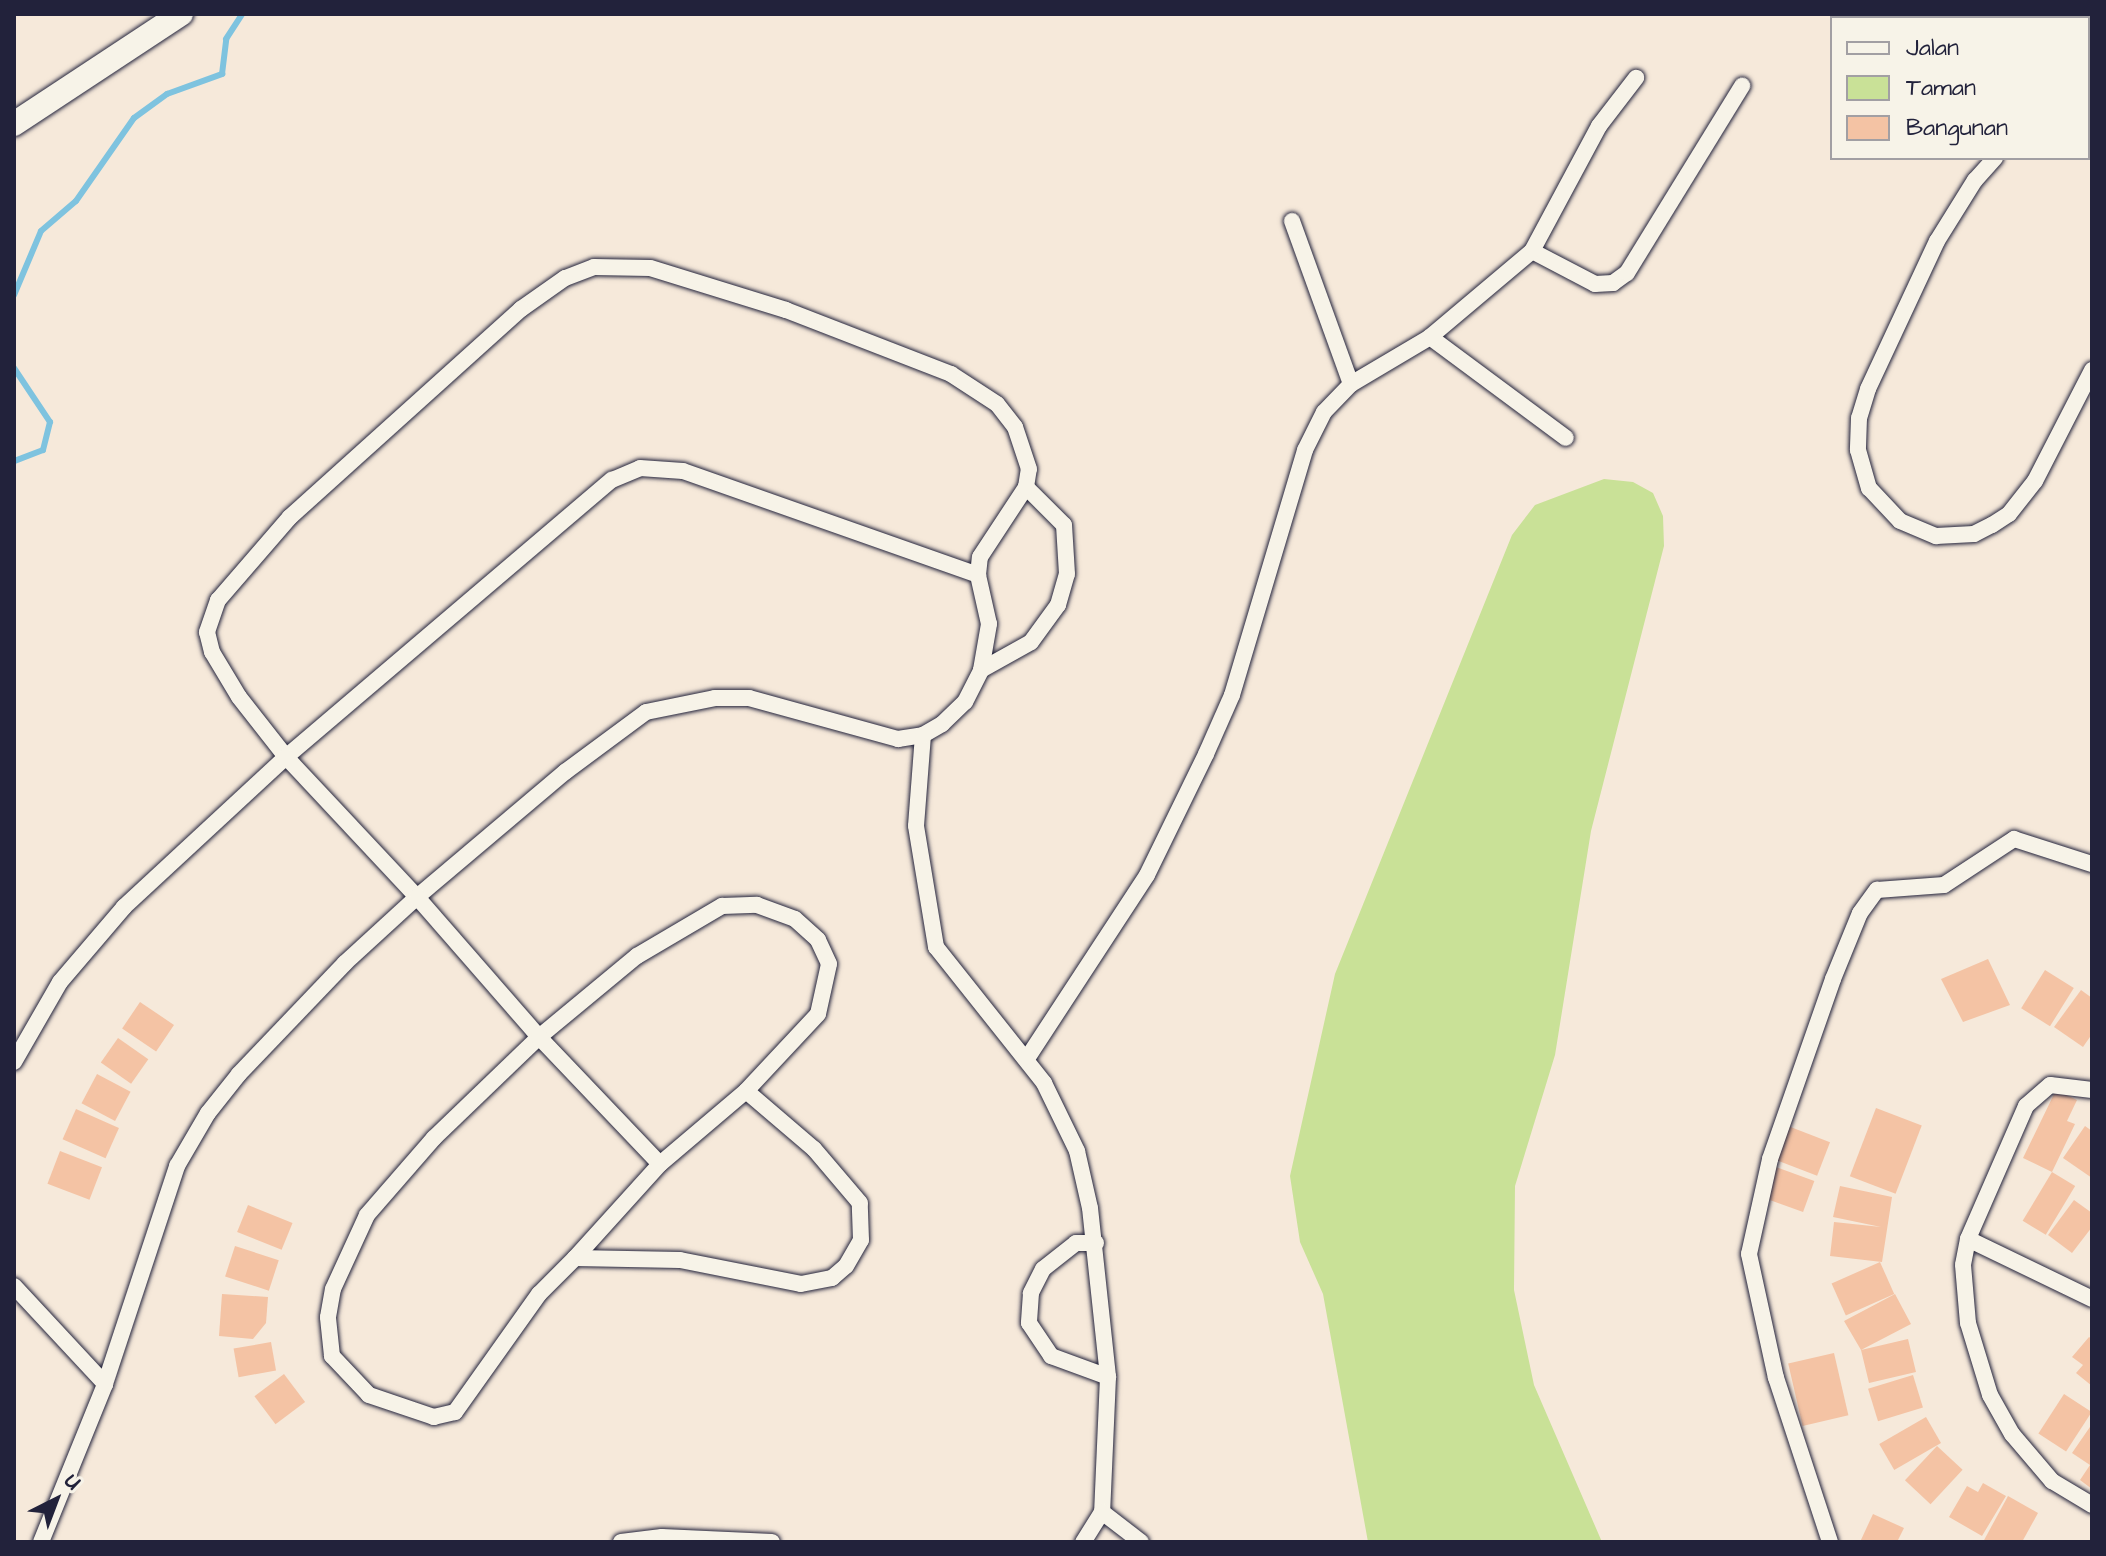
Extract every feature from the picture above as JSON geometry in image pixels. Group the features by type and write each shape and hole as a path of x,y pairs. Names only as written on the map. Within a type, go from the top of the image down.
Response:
{"main road":[{"path":"14,124 181,14"}],"street":[{"path":"1028,1057 1147,875 1232,695 1305,450 1324,412 1351,384 1430,337 1532,251 1599,126 1636,78"},
{"path":"1532,251 1595,284 1613,283 1627,273 1742,86"},
{"path":"1994,160 1937,241 1868,389 1859,418 1858,450 1869,488 1900,521 1936,536 1974,534 1992,525 2009,514 2035,481 2092,370"},
{"path":"1292,221 1351,384"},
{"path":"41,1542 105,1384 177,1166 208,1113 286,1022 417,897 646,712 673,704 749,698 898,739 923,735 965,702 981,670 989,650 989,624 978,575 989,540 1026,487 1029,469 1015,427 997,404 951,374 846,331 689,278 617,266 578,272 521,309 290,517 250,559 208,617 212,652 286,757 417,897 539,1037 660,1164"},
{"path":"1430,337 1566,438"},
{"path":"14,1062 60,982 87,948 154,878 286,757 612,480 640,468 683,471 978,575"},
{"path":"981,670 1031,642 1058,605 1067,574 1064,525 1026,487"},
{"path":"923,735 916,826 929,925 949,966 1028,1057 1077,1151 1096,1243 1108,1377 1102,1512 1083,1542"},
{"path":"1830,1542 1776,1378 1749,1254 1770,1159 1833,979 1860,913 1877,890 1944,885 2014,839 2092,864"},
{"path":"757,905 795,919 818,940 829,964 828,984 818,1014 746,1091 660,1164 531,1304 455,1412 434,1417 408,1412 369,1395 332,1356 328,1317 333,1289 367,1215 434,1138 539,1037 637,956 685,924 722,906 757,905"},
{"path":"2092,1090 2067,1084 2037,1093 2015,1124 1968,1239 1964,1297 1990,1395 2012,1434 2052,1481 2092,1505"},
{"path":"575,1258 680,1260 801,1284 817,1284 846,1266 861,1240 860,1203 814,1149 746,1091"},
{"path":"1968,1239 2092,1299"},
{"path":"1096,1243 1076,1243 1043,1269 1031,1293 1029,1323 1051,1356 1108,1377"},
{"path":"14,1286 105,1384"},
{"path":"1102,1512 1141,1542"},
{"path":"621,1542 662,1537 772,1542"}],"green space":[{"path":"1604,479 1633,482 1653,493 1663,516 1664,546 1591,831 1555,1055 1515,1186 1514,1290 1534,1385 1602,1542 1368,1542 1323,1294 1300,1242 1290,1176 1335,974 1512,535 1535,505"}],"building":[{"path":"1988,959 2010,1005 1963,1022 1941,979"},
{"path":"2045,970 2074,988 2050,1026 2021,1008"},
{"path":"2081,990 2092,998 2092,1034 2083,1047 2054,1027"},
{"path":"140,1002 174,1025 156,1051 122,1029"},
{"path":"118,1038 148,1059 131,1084 101,1063"},
{"path":"97,1074 131,1092 115,1121 82,1103"},
{"path":"2056,1090 2077,1100 2067,1121 2075,1124 2052,1172 2023,1158"},
{"path":"1876,1108 1922,1126 1896,1194 1850,1176"},
{"path":"76,1109 119,1128 106,1158 63,1139"},
{"path":"1788,1126 1830,1142 1817,1176 1775,1160"},
{"path":"2085,1126 2092,1131 2092,1178 2063,1158"},
{"path":"60,1151 102,1167 89,1200 47,1184"},
{"path":"1773,1166 1814,1181 1803,1212 1762,1197"},
{"path":"2052,1172 2075,1186 2046,1235 2023,1221"},
{"path":"1840,1186 1892,1197 1882,1262 1830,1256 1834,1222 1881,1227 1833,1217"},
{"path":"2074,1200 2092,1213 2092,1227 2072,1253 2048,1235"},
{"path":"248,1205 293,1223 282,1250 237,1232"},
{"path":"235,1246 279,1260 269,1291 225,1276"},
{"path":"1880,1262 1894,1294 1846,1316 1832,1284"},
{"path":"222,1294 268,1297 266,1323 253,1339 219,1336"},
{"path":"1895,1294 1911,1324 1861,1350 1844,1321"},
{"path":"2089,1337 2092,1339 2092,1386 2076,1373 2083,1365 2072,1357"},
{"path":"1908,1339 1916,1372 1869,1383 1861,1350"},
{"path":"271,1342 276,1371 239,1377 234,1349"},
{"path":"1834,1353 1848,1415 1803,1426 1788,1364"},
{"path":"284,1374 305,1402 276,1424 254,1396"},
{"path":"1913,1375 1923,1408 1878,1421 1868,1389"},
{"path":"2064,1394 2092,1412 2066,1451 2038,1433"},
{"path":"1926,1417 1941,1443 1894,1470 1879,1444"},
{"path":"2092,1424 2092,1489 2080,1480 2090,1465 2072,1453"},
{"path":"1937,1446 1963,1470 1931,1504 1905,1480"},
{"path":"1983,1483 2006,1496 1982,1536 1949,1517 1967,1486 1978,1492"},
{"path":"2008,1496 2038,1513 2022,1542 1983,1542"},
{"path":"1873,1514 1904,1528 1897,1542 1860,1542"}],"waterway":[{"path":"14,295 41,231 76,201 134,118 167,94 222,74 226,39 242,14"},
{"path":"14,368 50,422 43,450 14,461"}]}
